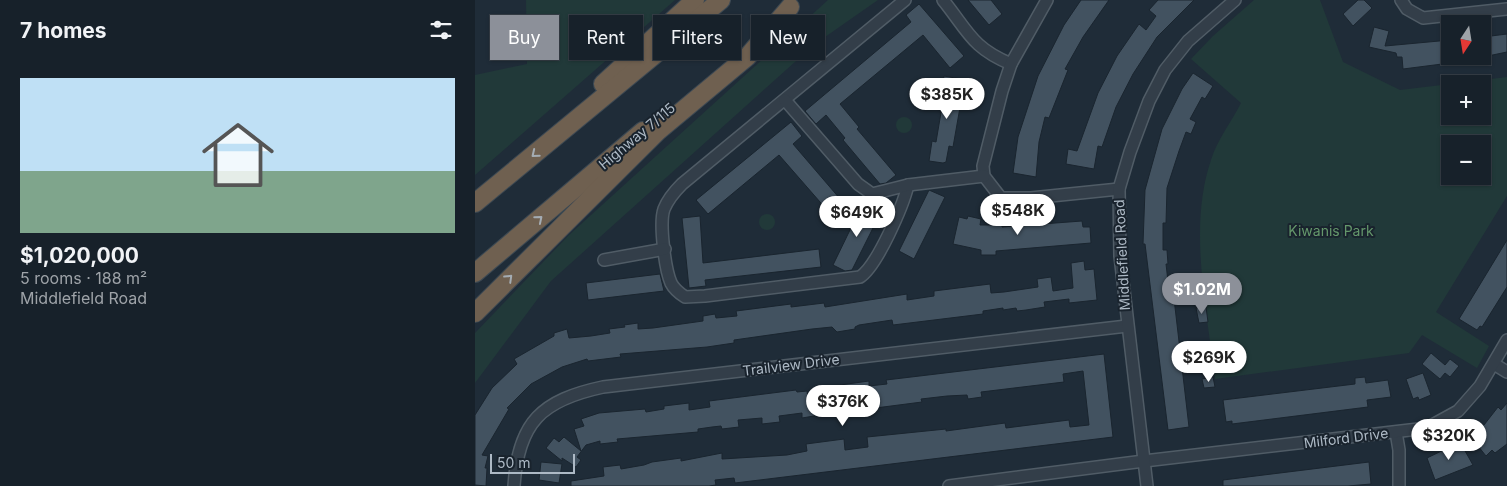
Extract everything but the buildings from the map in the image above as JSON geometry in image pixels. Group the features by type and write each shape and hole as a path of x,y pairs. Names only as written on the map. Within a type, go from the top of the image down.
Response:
{"highway":[{"path":"562,132 582,103 695,0"},
{"path":"475,203 721,0"},
{"path":"475,313 658,131 748,56 795,4"},
{"name":"Highway 7/115","path":"475,273 795,4"}],"street":[{"path":"905,0 682,184 670,198 664,210 663,221 665,249 671,284 685,297 735,293 860,277 870,268 904,201 907,185"},
{"path":"943,0 977,45 993,56 1011,64"},
{"path":"1047,0 1011,64 1002,91 983,166 984,176 1001,198 1031,198 1119,189"},
{"name":"Middlefield Road","path":"1147,486 1120,256 1119,189 1130,152 1149,101 1165,70 1188,41 1235,0"},
{"path":"1401,0 1407,9 1423,18 1507,9"},
{"path":"785,100 858,184 872,194 907,185 984,176"},
{"path":"604,260 665,249"},
{"name":"Trailview Drive","path":"514,486 515,463 525,434 545,409 573,393 603,386 1127,326"},
{"name":"Milford Drive","path":"1144,461 1427,428 1458,411 1480,386 1507,340"},
{"path":"1494,364 1507,372"},
{"path":"1395,432 1399,450 1399,486"},
{"path":"949,486 993,483 1144,461"}],"green space":[{"path":"526,0 675,0 658,15 653,15 653,19 643,28 643,15 569,15 569,60 606,60 475,175 475,75 527,64 527,60 559,60 559,15 526,15"},
{"path":"828,0 878,0 825,37 825,15 811,15"},
{"name":"Kiwanis Park","path":"1254,0 1320,0 1343,62 1400,90 1441,85 1441,125 1491,125 1491,79 1507,77 1507,196 1436,312 1489,346 1477,368 1422,335 1409,353 1215,379 1201,269 1201,213 1204,186 1211,160 1241,103 1191,59 1213,36"},
{"path":"762,60 797,60 551,281 475,383 475,333 569,235"},
{"path":"901,117 907,117 912,122 910,131 901,133 896,128 896,122"},
{"path":"767,214 775,222 767,230 759,222"}]}
